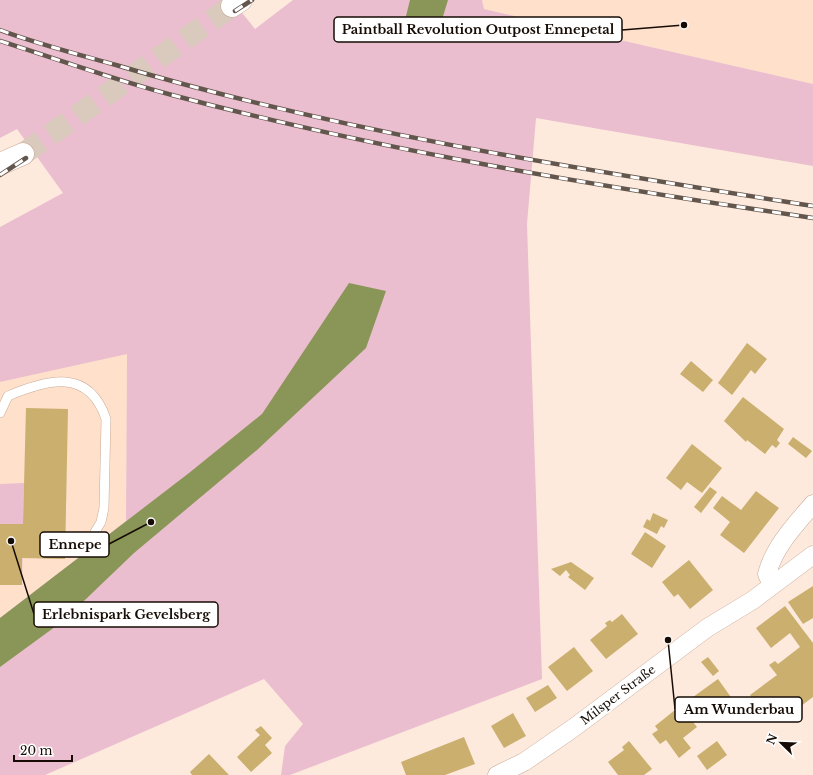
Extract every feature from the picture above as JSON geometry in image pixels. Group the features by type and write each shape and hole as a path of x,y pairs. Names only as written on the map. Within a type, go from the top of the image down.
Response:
{"main road":[{"path":"0,164 23,154"}],"street":[{"path":"772,585 767,574 770,561 779,546 813,504"},
{"name":"Milsper Straße","path":"497,775 524,762 572,730 707,628 753,600 813,554"}],"lane":[{"path":"0,413 8,396 54,381 81,386 93,395 102,406 106,420 104,508 101,522 95,532"}],"shaded area":[{"path":"0,0 232,0 255,29 293,0 482,0 484,9 813,84 813,166 536,118 527,224 542,679 290,775 281,775 285,746 303,724 264,679 45,775 0,775 0,618 126,521 127,354 0,382 0,227 63,193 17,129 0,138"},
{"path":"410,0 448,0 438,33 404,24"},
{"path":"482,0 813,0 813,84 484,9"},
{"path":"349,283 386,291 366,348 257,450 134,553 63,621 0,667 0,618 189,473 262,414"},
{"path":"127,353 126,521 0,618 0,382"},
{"path":"24,483 22,585 0,585 0,484"}],"building":[{"path":"747,343 767,359 755,374 751,370 732,395 718,383"},
{"path":"691,361 713,380 703,392 680,374"},
{"path":"743,397 784,429 777,440 780,443 776,448 772,445 765,454 747,440 746,442 724,421"},
{"path":"26,408 68,409 65,559 22,558 22,585 0,585 0,524 23,524"},
{"path":"793,437 812,451 806,458 788,444"},
{"path":"692,444 722,468 702,493 687,482 681,490 666,478"},
{"path":"710,487 717,492 701,513 694,507"},
{"path":"756,491 779,508 744,553 720,535 730,522 713,508 722,496 741,510"},
{"path":"653,513 668,520 664,528 661,526 657,534 643,527 647,519 650,521"},
{"path":"645,532 666,546 652,568 631,554"},
{"path":"689,560 713,590 690,609 678,594 674,597 662,582"},
{"path":"571,562 594,578 585,590 568,577 570,575 566,570 560,576 551,569"},
{"path":"813,586 813,618 803,624 788,602"},
{"path":"785,606 813,643 813,697 801,706 794,698 787,703 784,699 764,714 750,695 777,675 769,665 775,661 778,664 800,647 790,633 771,648 756,628"},
{"path":"622,614 638,634 606,659 590,640 607,626 605,623 610,620 612,622"},
{"path":"574,647 593,671 567,691 548,667"},
{"path":"708,657 719,671 713,676 701,662"},
{"path":"718,679 738,707 728,715 726,712 712,722 693,697"},
{"path":"548,685 557,698 535,712 526,698"},
{"path":"680,706 697,727 683,738 691,748 679,758 666,740 660,744 652,734 658,730 655,726"},
{"path":"513,713 526,736 504,748 491,726"},
{"path":"261,726 272,738 265,745 272,753 251,772 237,757 260,735 255,730"},
{"path":"464,737 475,764 445,775 406,775 401,762"},
{"path":"629,741 652,769 644,775 618,775 608,762 624,750 622,747"},
{"path":"717,741 727,755 707,770 697,756"},
{"path":"209,754 229,775 192,775 190,772"}],"tunnel":[{"path":"23,154 232,6"}],"railway":[{"path":"235,11 252,0"},
{"path":"0,30 58,49 202,89 288,111 375,130 550,163 813,206"},
{"path":"0,41 150,89 251,115 331,133 491,166 813,218"},
{"path":"0,175 26,158"}],"place":[{"name":"Paintball Revolution Outpost Ennepetal","path":"684,25"},
{"name":"Ennepe","path":"151,522"},
{"name":"Erlebnispark Gevelsberg","path":"11,541"},
{"name":"Am Wunderbau","path":"668,640"}]}
